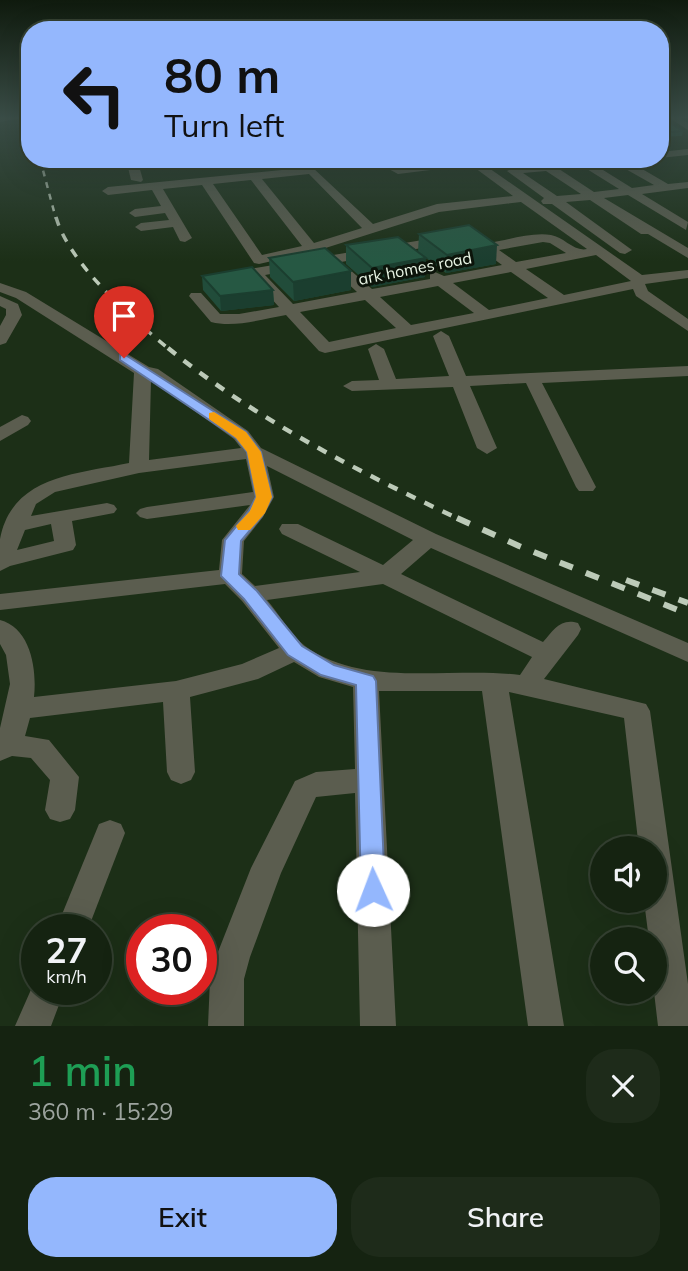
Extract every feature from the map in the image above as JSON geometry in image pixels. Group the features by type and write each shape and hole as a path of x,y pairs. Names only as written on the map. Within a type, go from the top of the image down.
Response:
{"street":[{"path":"134,168 137,180"},
{"path":"390,168 400,175 441,168"},
{"path":"426,168 430,171"},
{"path":"482,168 598,251 638,282 642,293 688,326"},
{"path":"539,168 513,171 625,250"},
{"path":"549,168 688,254"},
{"path":"592,168 687,226"},
{"path":"633,168 688,199"},
{"path":"653,168 686,185"},
{"path":"132,207 205,181 304,170 317,172 370,229"},
{"path":"253,176 311,248"},
{"path":"205,181 259,260 311,248 450,205 553,201 686,185"},
{"path":"108,191 163,197"},
{"path":"163,197 185,238"},
{"path":"141,227 177,223"},
{"path":"605,237 687,226"},
{"path":"561,300 470,236 255,272 287,310 325,348 561,300 638,282 688,274"},
{"path":"486,248 543,238 553,239 579,255"},
{"path":"401,248 486,315"},
{"name":"ark homes road","path":"196,296 216,319 239,319 598,251"},
{"path":"330,260 408,331"},
{"path":"0,287 21,295 143,371 152,373 241,435 254,452 264,497 257,513 233,540 230,576"},
{"path":"0,300 13,307 14,315 0,340"},
{"path":"441,336 487,448"},
{"path":"376,349 389,384"},
{"path":"139,467 143,371"},
{"path":"352,386 688,371"},
{"path":"531,377 586,487"},
{"path":"0,435 22,421"},
{"path":"0,562 29,500 48,487 139,467 254,452 428,539 688,653"},
{"path":"148,513 264,497"},
{"path":"17,525 107,509"},
{"path":"0,562 65,545 61,516"},
{"path":"290,529 547,654"},
{"path":"250,595 385,576 428,539"},
{"path":"230,576 250,595 295,651 328,670 366,681 511,683 638,711 652,836"},
{"path":"0,603 230,576"},
{"path":"0,628 8,635 24,663 18,710 4,748 39,748 65,777 60,810"},
{"path":"511,683 547,654 569,629"},
{"path":"18,710 98,698 176,691 249,672 295,651"},
{"path":"366,681 378,1026"},
{"path":"511,683 546,1026"},
{"path":"176,691 181,772"},
{"path":"226,1026 227,979 233,957 267,868 305,789 316,784 370,780"},
{"path":"78,914 110,833"},
{"path":"662,913 676,1026"},
{"path":"33,1026 42,1005"}],"building":[{"path":"469,225 497,245 447,255 419,234"},
{"path":"398,237 426,258 372,268 346,245"},
{"path":"325,248 351,271 293,282 269,258"},
{"path":"252,267 273,290 220,296 202,276"}],"railway":[{"path":"42,168 56,219"},
{"path":"56,217 63,235 88,272 121,307 170,350"},
{"path":"168,348 236,398 309,443 461,520"},
{"path":"457,518 688,614"},
{"path":"626,580 688,603"}],"slow traffic":[{"path":"214,416 241,435 254,452 264,497 257,513 244,526"}],"route":[{"path":"124,358 143,371 152,373 241,435 254,452 264,497 257,513 233,540 230,576 250,595 295,651 328,670 366,681 373,890"}]}
